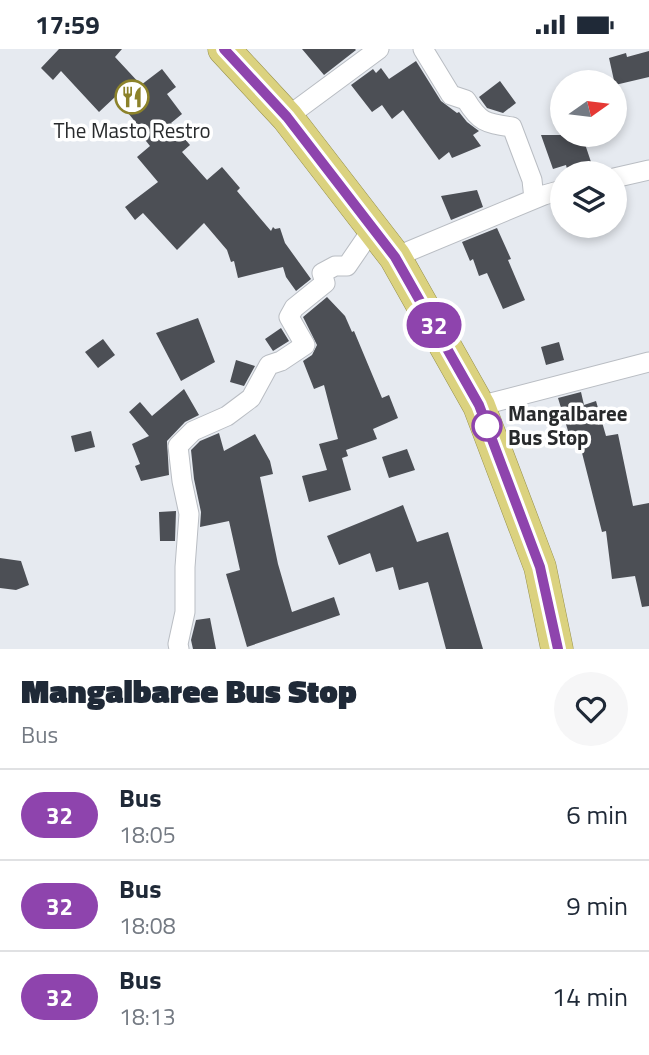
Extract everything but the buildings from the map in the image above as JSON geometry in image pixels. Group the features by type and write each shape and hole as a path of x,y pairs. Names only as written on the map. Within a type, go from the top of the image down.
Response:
{"highway":[{"path":"224,49 287,117 395,257 479,405 540,567 558,649"}],"street":[{"path":"287,117 379,49"},
{"path":"423,49 451,95 466,100 476,118 512,127 532,180 534,199"},
{"path":"627,175 649,170"},
{"path":"395,257 550,194"},
{"path":"179,649 184,612 189,514 178,446 193,431 227,415 251,398 269,365 281,361 305,345 289,317 294,307 325,283 322,273 335,266 346,266 373,228"},
{"path":"479,405 649,362"}],"bus line":[{"name":"32","path":"224,49 287,117 395,257 479,405 540,567 558,649"}],"place":[{"name":"The Masto Restro","path":"132,97"},
{"name":"Mangalbaree Bus Stop","path":"487,426"}]}
